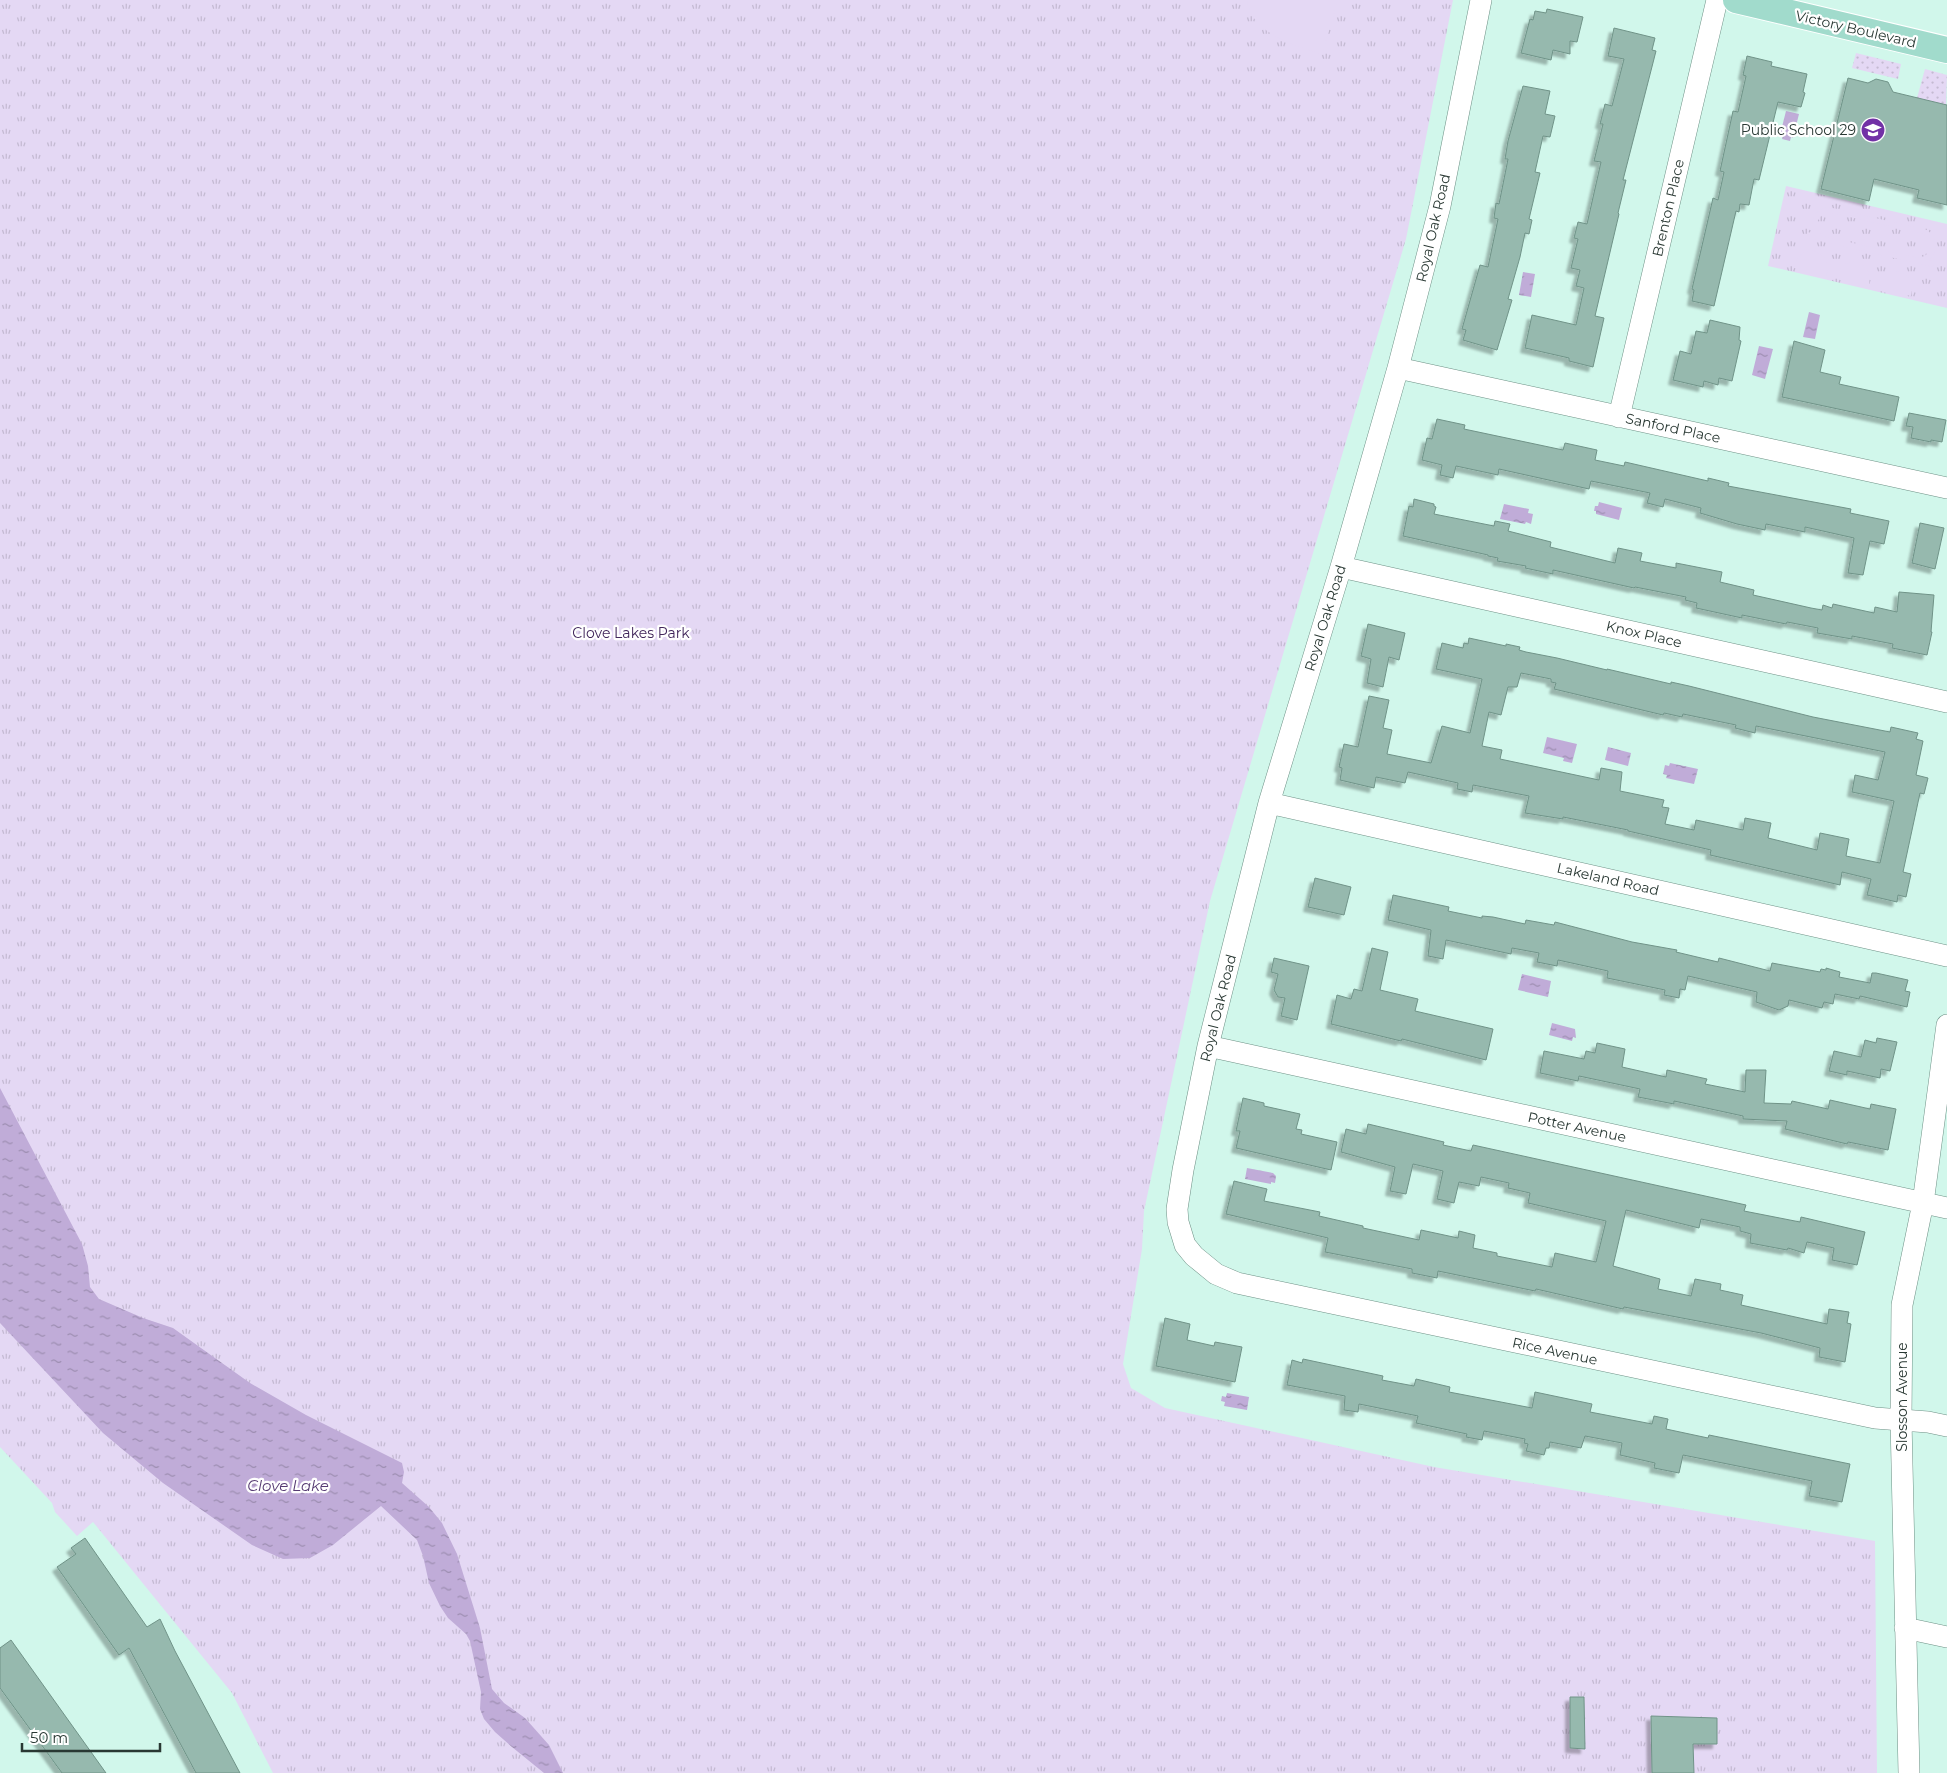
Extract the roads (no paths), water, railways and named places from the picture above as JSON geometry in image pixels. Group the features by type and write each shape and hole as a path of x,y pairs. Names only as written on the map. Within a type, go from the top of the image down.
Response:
{"main road":[{"name":"Victory Boulevard","path":"1736,0 1947,50"}],"street":[{"name":"Royal Oak Road","path":"1182,1236 1177,1209 1182,1170 1208,1046 1269,803 1341,567 1398,368 1440,206 1481,0"},
{"name":"Brenton Place","path":"1619,417 1717,0"},
{"name":"Sanford Place","path":"1398,368 1947,488"},
{"name":"Knox Place","path":"1341,567 1947,702"},
{"name":"Lakeland Road","path":"1269,803 1947,956"},
{"name":"Slosson Avenue","path":"1909,1773 1901,1420 1902,1305 1923,1203 1947,1025"},
{"name":"Potter Avenue","path":"1208,1046 1947,1208"},
{"name":"Rice Avenue","path":"1182,1236 1186,1245 1204,1265 1216,1274 1237,1283 1865,1416 1947,1426"},
{"path":"1905,1628 1947,1637"}],"water":[{"path":"1786,111 1799,114 1793,138 1791,137 1790,141 1782,139 1783,136 1780,135"},
{"path":"1523,272 1535,274 1531,297 1519,295"},
{"path":"1809,312 1820,315 1815,339 1803,337"},
{"path":"1759,346 1773,349 1765,379 1752,375"},
{"path":"1599,502 1622,508 1619,520 1596,514 1596,511 1594,511 1595,506 1598,506"},
{"path":"1504,504 1529,509 1528,513 1533,514 1531,524 1500,519"},
{"path":"1547,737 1577,744 1572,763 1563,761 1564,758 1543,753"},
{"path":"1608,747 1631,753 1628,766 1605,760"},
{"path":"1670,763 1698,769 1694,784 1666,778 1667,775 1663,774 1665,765 1669,766"},
{"path":"1522,974 1551,981 1548,997 1518,990"},
{"path":"1552,1023 1575,1029 1576,1038 1573,1037 1572,1041 1549,1035"},
{"name":"Clove Lake","path":"0,1088 82,1244 88,1266 90,1287 99,1299 143,1318 173,1328 250,1383 306,1415 402,1463 404,1472 402,1483 429,1507 442,1523 457,1554 480,1628 492,1689 504,1703 525,1718 549,1745 563,1773 544,1773 495,1732 484,1719 480,1709 481,1692 470,1641 466,1634 448,1618 440,1606 429,1583 417,1540 381,1506 333,1545 310,1558 283,1559 252,1545 163,1483 103,1433 0,1323"},
{"path":"1247,1168 1273,1173 1276,1176 1275,1183 1271,1182 1271,1184 1245,1179"},
{"path":"1227,1393 1249,1397 1247,1410 1224,1406 1225,1402 1221,1401 1222,1396 1226,1397"}],"place":[{"name":"Public School 29","path":"1873,130"}],"park label":[{"name":"Clove Lakes Park","path":"631,633"}]}
